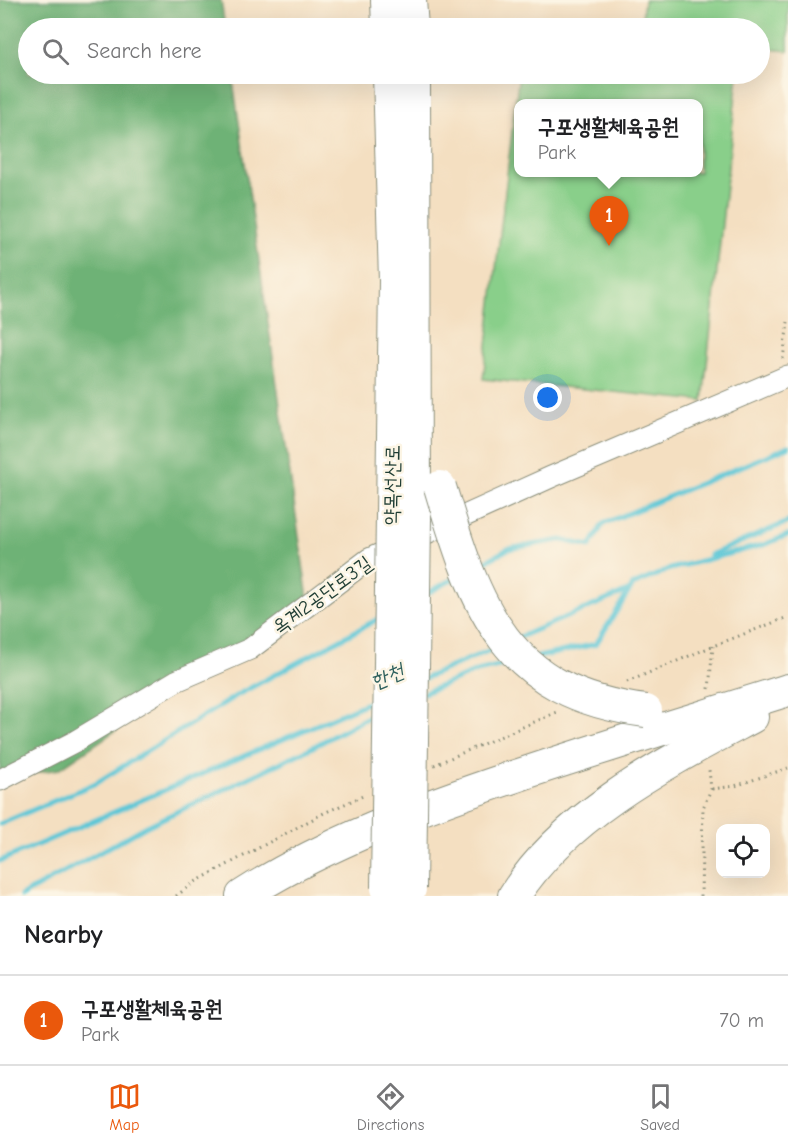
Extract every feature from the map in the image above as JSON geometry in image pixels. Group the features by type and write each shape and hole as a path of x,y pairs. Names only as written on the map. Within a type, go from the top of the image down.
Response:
{"highway":[{"path":"387,0 388,18"},
{"path":"410,0 411,18"},
{"name":"약목선산로","path":"389,84 404,517"},
{"name":"약목선산로","path":"399,892 404,517 416,230 414,84"},
{"path":"416,230 423,376 429,432 440,487 466,570 480,602 510,646 544,676 581,697 609,705 646,711 747,711"},
{"path":"514,896 539,864 565,837 594,813 747,711 788,690"},
{"path":"242,896 306,860 418,811 581,754 747,711 788,705"},
{"path":"263,896 330,859 387,833 458,807 747,711"}],"street":[{"name":"옥계2공단로3길","path":"0,780 74,742 176,681 250,649 369,559 551,477 784,378"}],"path":[{"path":"784,378 788,322"},
{"path":"626,683 788,617"},
{"path":"709,689 713,646"},
{"path":"431,766 561,710"},
{"path":"711,789 735,786 788,768"},
{"path":"701,896 702,808 711,789 709,770"},
{"path":"176,896 195,882 304,824 367,795"}],"green space":[{"path":"0,0 221,0 224,18 18,18 18,84 233,84 308,599 59,769 0,778"},
{"path":"644,0 788,0 788,51 770,49 770,18 642,18"},
{"path":"518,84 737,84 703,401 483,379 514,116 514,177 703,177 703,99 516,99"}],"waterway":[{"path":"476,567 508,549 561,540 590,546 603,524 788,447"},
{"name":"한천","path":"710,555 788,522"},
{"name":"한천","path":"538,657 596,644 633,585 670,569 763,545 788,535"},
{"path":"426,594 460,575"},
{"name":"한천","path":"517,638 630,590"},
{"path":"0,824 96,783 239,694 380,618"},
{"name":"한천","path":"423,679 497,647"},
{"path":"424,693 477,671 511,663"},
{"name":"한천","path":"0,861 379,698"},
{"path":"21,896 147,826 309,749 379,711"}],"place":[{"name":"구포생활체육공원","path":"609,246"}]}
